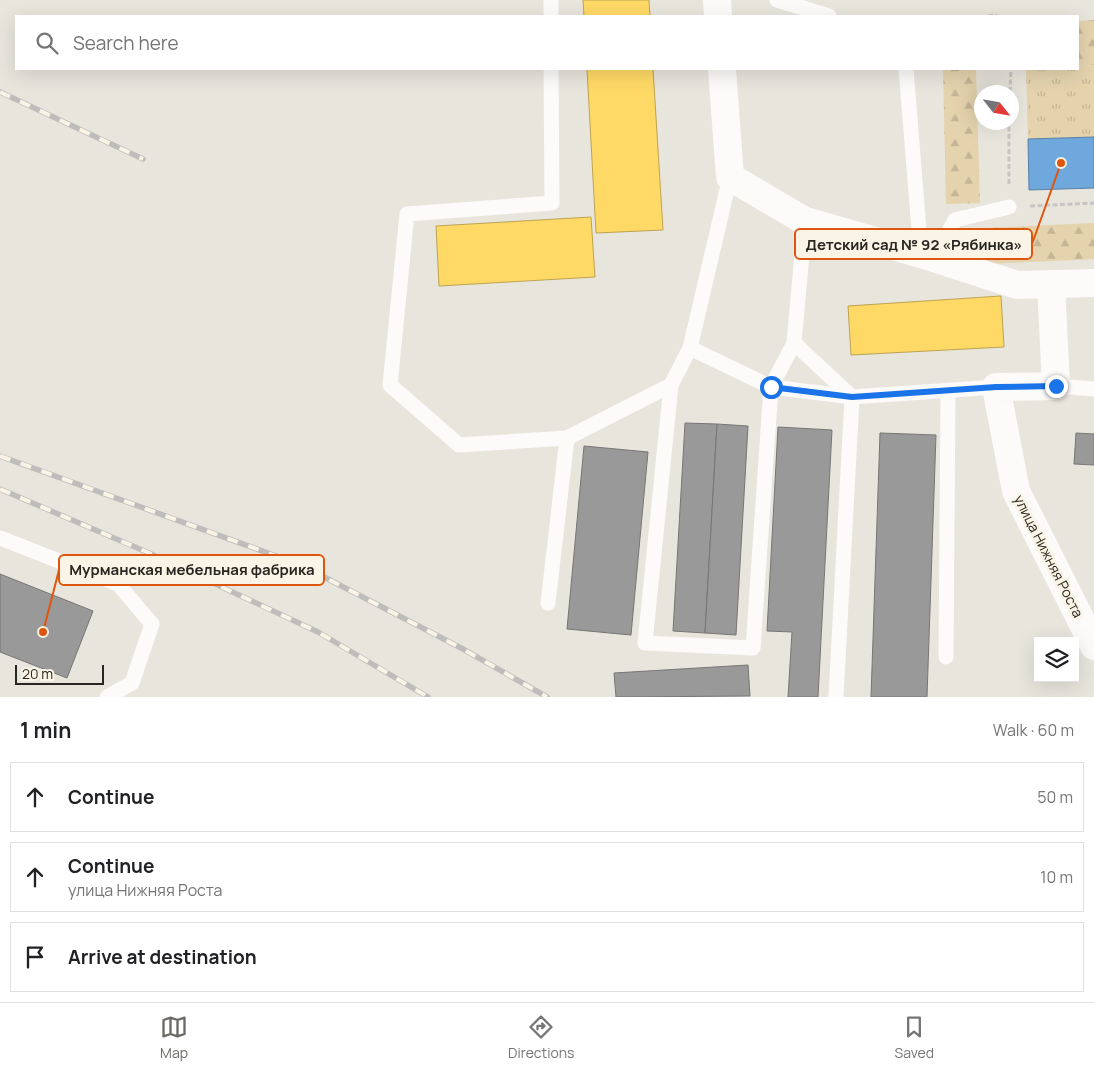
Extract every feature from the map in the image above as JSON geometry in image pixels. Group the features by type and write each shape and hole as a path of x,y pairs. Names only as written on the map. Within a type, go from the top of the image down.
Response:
{"street":[{"path":"717,0 718,15"},
{"path":"722,70 730,176 805,221 1017,285 1094,283"},
{"path":"996,387 1056,386 1051,284"},
{"name":"улица Нижняя Роста","path":"996,387 1016,491 1094,646"}],"lane":[{"path":"551,0 551,15"},
{"path":"777,0 826,15"},
{"path":"551,70 552,203 408,214 390,385 460,444 567,438 671,385"},
{"path":"906,70 927,257"},
{"path":"730,176 690,348 671,385 645,643 753,648 771,387 794,343 805,221"},
{"path":"927,257 955,220 1009,207"},
{"path":"794,343 852,397"},
{"path":"690,348 771,387 852,397 948,392 996,387"},
{"path":"1056,386 1094,389"},
{"path":"946,657 948,392"},
{"path":"836,697 852,397"},
{"path":"548,603 567,438"},
{"path":"0,538 118,584 152,624 132,683 107,697"}],"path":[{"path":"1010,85 1011,70"},
{"path":"1009,130 1009,207 1094,203"}],"green space":[{"path":"1094,20 1094,65 1079,66 1079,21"},
{"path":"1094,65 1094,137 1028,139 1026,70 1079,70 1079,66"},
{"path":"943,70 976,70 976,85 974,85 974,130 978,130 980,203 946,204"},
{"path":"1094,223 1094,259 988,264 962,229"}],"building: Homes":[{"path":"583,0 649,0 650,15 584,15"},
{"path":"587,70 653,70 663,230 596,233"},
{"path":"591,217 595,277 439,286 436,226"},
{"path":"1001,296 1004,347 851,355 848,306"}],"building: Schools":[{"path":"1094,137 1094,188 1029,190 1028,139"}],"building: Industry":[{"path":"685,423 717,424 705,633 673,631"},
{"path":"717,424 748,426 736,635 705,633"},
{"path":"778,427 832,430 818,697 788,697 792,632 767,631"},
{"path":"880,433 936,435 927,697 871,697"},
{"path":"1076,433 1094,434 1094,465 1074,464"},
{"path":"584,446 648,452 631,635 567,629"},
{"path":"0,574 93,611 67,678 0,652"},
{"path":"748,665 750,696 616,697 614,673"}],"railway":[{"path":"0,92 143,159"},
{"path":"0,456 301,565 463,649 547,697"},
{"path":"0,489 149,553 318,632 428,697"}],"place":[{"name":"Детский сад № 92 «Рябинка»","path":"1061,163"},
{"name":"Мурманская мебельная фабрика","path":"43,632"}],"route":[{"path":"771,387 852,397 948,392 996,387 1056,386"}]}
